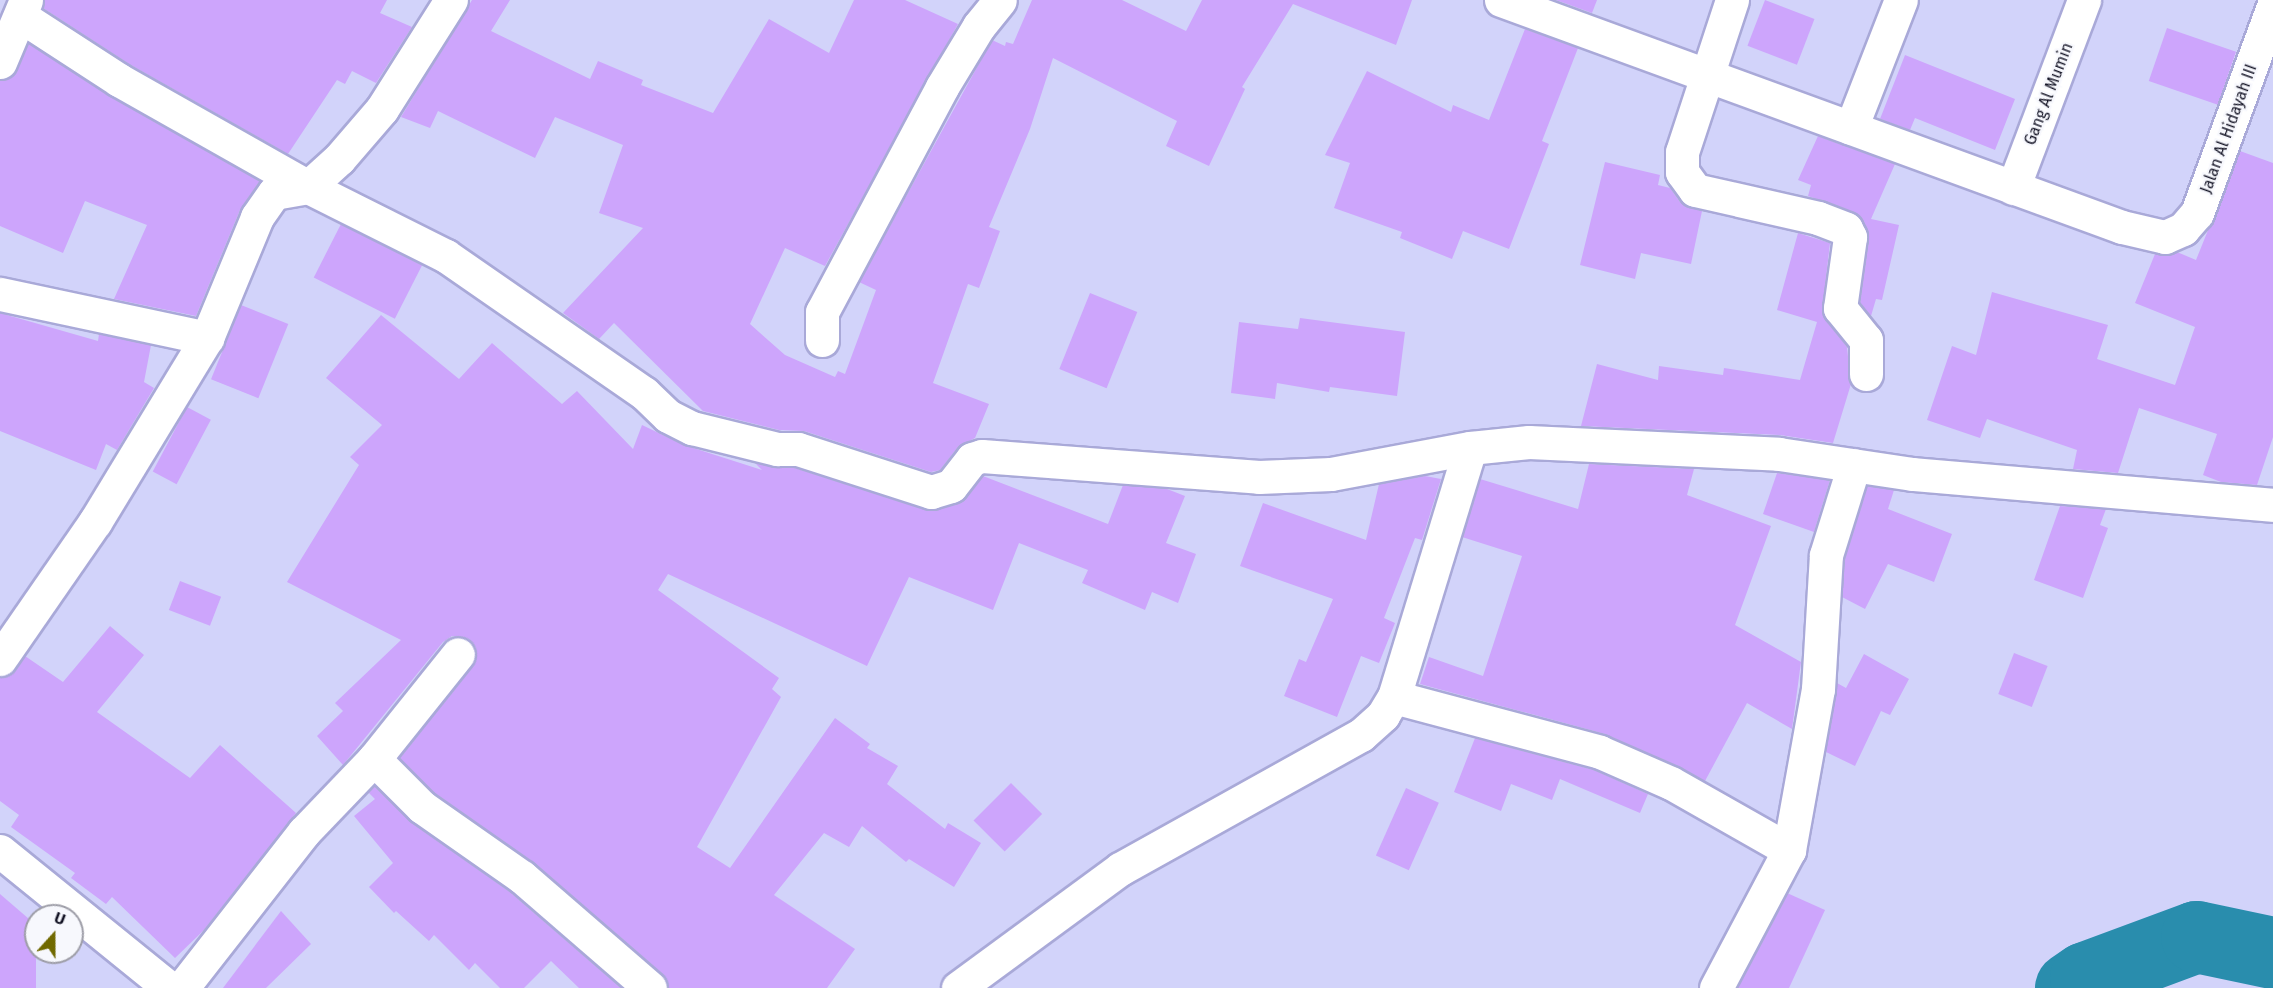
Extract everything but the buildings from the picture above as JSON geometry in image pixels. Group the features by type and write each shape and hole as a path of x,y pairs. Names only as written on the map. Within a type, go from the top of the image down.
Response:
{"street":[{"path":"0,659 95,522 207,338 257,217 274,193 308,187 325,175 382,109 452,0"},
{"path":"822,340 822,312 942,87 978,26 1000,0"},
{"path":"1501,0 2013,188"},
{"path":"1732,0 1705,76 1682,152 1682,172 1695,190 1818,218 1846,229 1850,237 1840,308 1859,329 1866,374"},
{"path":"1851,128 1901,0"},
{"name":"Gang Al Mumin","path":"2013,188 2084,0"},
{"name":"Jalan Al Hidayah III","path":"2013,188 2122,227 2165,237 2183,229 2197,213 2273,6"},
{"path":"0,62 24,9 119,80 308,187 446,256 644,393 668,416 692,428 777,449 798,449 931,492 951,486 972,459 982,456 1259,477 1331,474 1470,448 1528,442 1779,454 2030,485 2273,505"},
{"path":"0,294 207,338"},
{"path":"958,988 1120,869 1361,735 1383,715 1394,697 1470,448"},
{"path":"1716,988 1790,850 1818,689 1826,555 1854,465"},
{"path":"182,988 304,832 374,759 458,654"},
{"path":"1394,697 1600,752 1671,783 1790,850"},
{"path":"374,759 422,807 522,877 650,988"},
{"path":"0,851 169,988"}],"waterway":[{"path":"2071,988 2086,978 2197,937 2273,953"}]}
